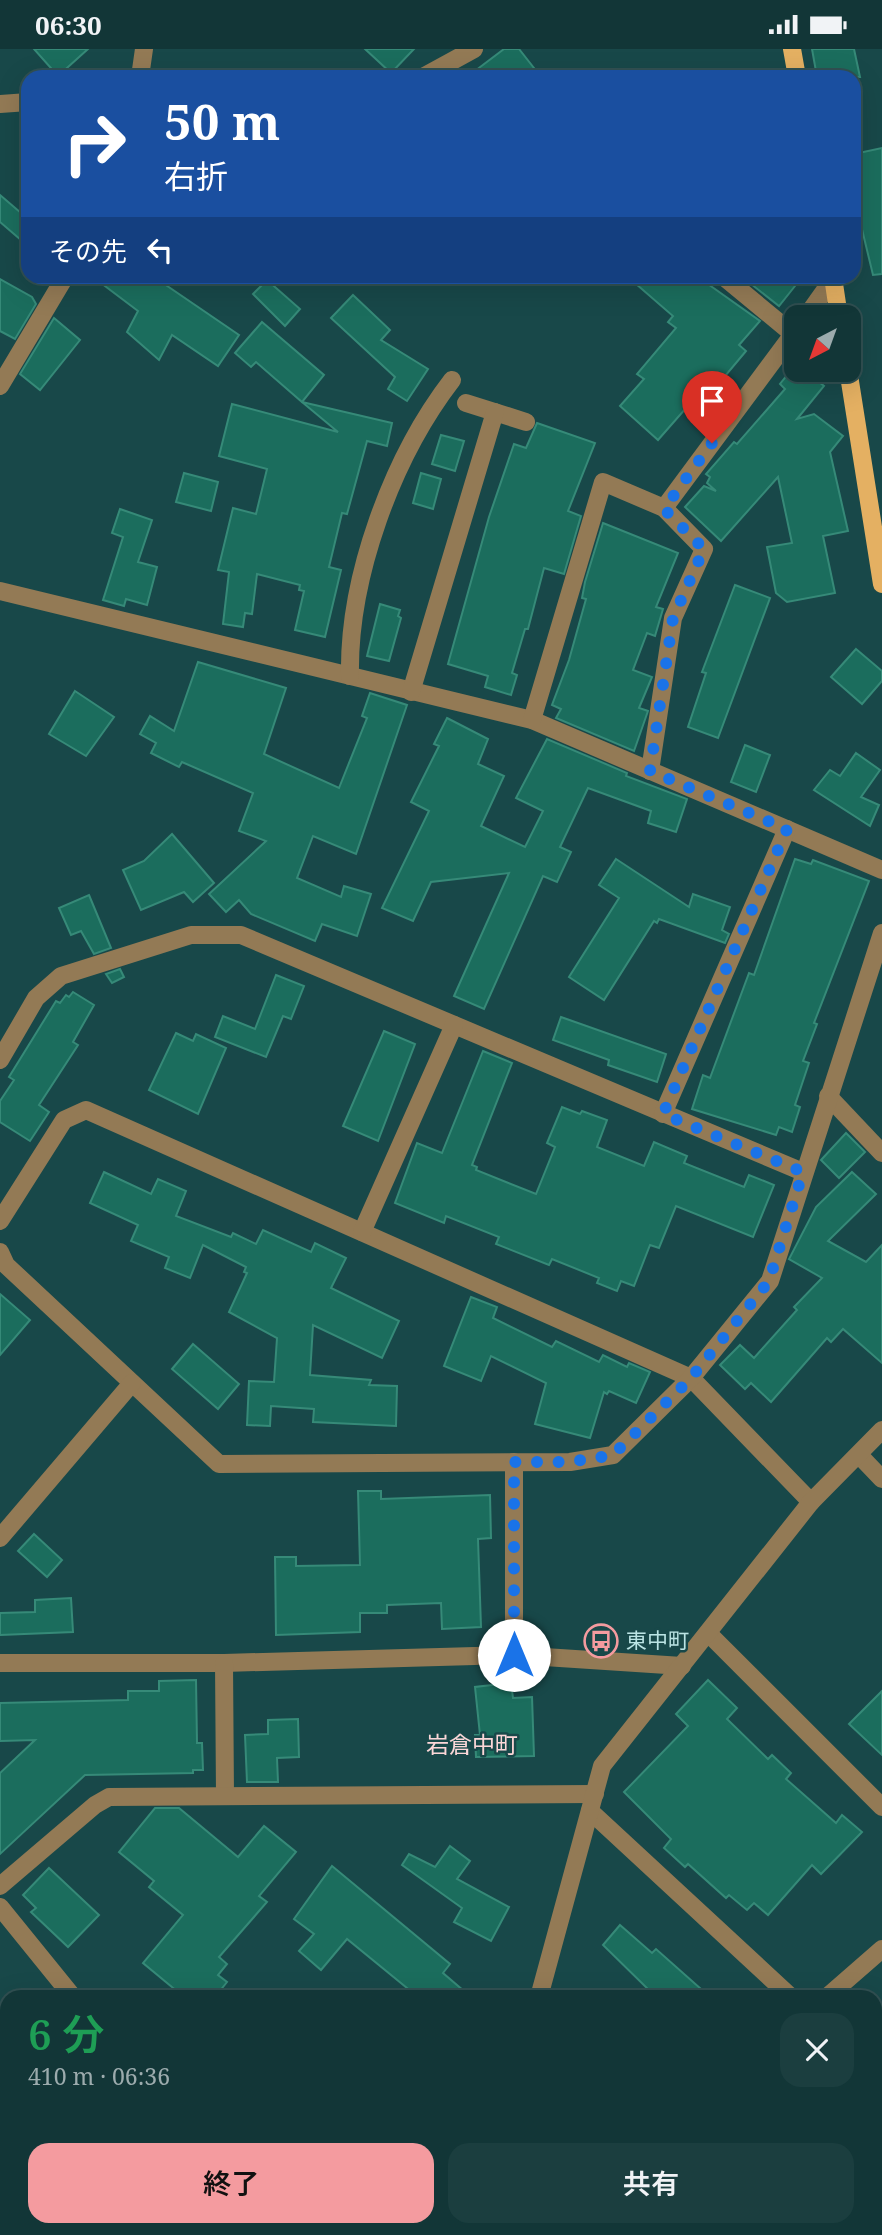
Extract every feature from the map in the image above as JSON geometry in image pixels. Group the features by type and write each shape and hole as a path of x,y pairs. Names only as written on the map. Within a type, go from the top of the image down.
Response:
{"main road":[{"path":"792,49 796,70"},
{"path":"834,284 837,305"},
{"path":"850,382 882,584"}],"street":[{"path":"141,70 144,49"},
{"path":"436,70 474,49"},
{"path":"0,104 21,102"},
{"path":"0,386 61,284"},
{"path":"733,284 784,323"},
{"path":"814,305 829,284"},
{"path":"664,509 784,347"},
{"path":"350,676 349,636 366,560 387,498 427,411 452,380"},
{"path":"466,403 526,422"},
{"path":"411,692 495,412"},
{"path":"532,720 603,482 664,509 704,549 673,618 650,771"},
{"path":"0,591 532,720 882,870"},
{"path":"663,1114 787,829"},
{"path":"2,1263 219,1464 570,1462 613,1455 691,1378 769,1281 882,933"},
{"path":"0,1060 36,998 61,976 191,935 241,935 803,1172"},
{"path":"362,1232 454,1025"},
{"path":"828,1096 882,1153"},
{"path":"0,1221 64,1120 86,1110 691,1378 811,1502"},
{"path":"0,1538 132,1383"},
{"path":"541,1990 602,1766 811,1502 860,1456 882,1430"},
{"path":"860,1456 882,1479"},
{"path":"514,1462 514,1655"},
{"path":"708,1633 882,1807"},
{"path":"0,1663 224,1663 514,1655 682,1666"},
{"path":"224,1663 225,1796"},
{"path":"0,1886 95,1805 109,1797 225,1796 593,1803 784,1990"},
{"path":"0,1906 67,1990"},
{"path":"835,1990 882,1949"}],"building":[{"path":"34,49 88,49 65,70 53,70"},
{"path":"365,49 414,49 394,70 388,70"},
{"path":"504,49 519,49 536,70 476,70"},
{"path":"812,49 854,49 858,70 816,70"},
{"path":"882,148 882,274 873,275 861,225 861,152"},
{"path":"0,195 21,213 21,240 0,222"},
{"path":"0,279 32,297 36,304 15,339 0,331"},
{"path":"102,284 164,284 239,335 218,366 172,335 159,360 127,332 138,311"},
{"path":"263,284 272,284 300,309 285,326 253,294"},
{"path":"636,284 708,284 760,321 739,345 746,351 721,381 714,376 658,440 620,406 644,379 637,374 676,328 668,322 673,316"},
{"path":"751,284 793,284 795,286 779,306"},
{"path":"353,295 390,330 381,340 428,369 407,401 388,389 395,377 331,318"},
{"path":"54,318 80,340 40,390 20,374"},
{"path":"262,322 324,375 302,402 256,362 251,367 235,353"},
{"path":"784,379 784,382 819,382 824,386 797,419 814,414 843,436 830,452 848,531 823,536 835,593 787,602 776,593 767,547 792,543 778,477 721,541 685,507 704,486 716,491 707,483 710,477 706,474 734,442 737,444 785,389 780,384"},
{"path":"302,402 392,423 387,446 367,441 347,514 342,513 329,567 341,570 325,637 295,630 304,591 299,590 300,585 257,574 252,614 245,613 243,627 223,624 229,572 218,570 233,508 256,514 267,469 219,456 232,404 338,432"},
{"path":"537,423 595,443 568,511 581,516 564,574 544,568 528,629 525,629 512,673 517,675 511,695 485,687 488,676 448,664 489,517 514,444 526,448"},
{"path":"441,435 464,441 455,471 432,464"},
{"path":"184,473 218,482 211,511 176,502"},
{"path":"421,473 441,479 433,509 413,503"},
{"path":"120,509 152,520 138,562 157,567 147,605 126,599 124,606 103,600 123,537 112,533"},
{"path":"603,523 678,553 656,607 663,609 655,636 647,633 633,670 652,677 639,708 648,711 634,751 556,718 561,709 552,705 569,660 586,599 582,598 585,582"},
{"path":"735,585 770,598 718,738 688,727 706,673 702,672"},
{"path":"380,604 400,610 398,616 401,618 389,661 367,656"},
{"path":"856,649 882,671 882,681 862,704 831,677"},
{"path":"198,662 286,688 264,754 339,788 367,718 362,716 370,693 407,705 356,854 313,836 297,878 341,897 344,886 371,894 357,936 322,924 315,941 251,914 239,900 226,912 209,894 266,841 239,831 253,793 182,762 179,767 151,753 156,743 140,734 150,716 174,731"},
{"path":"75,691 114,717 86,756 49,734"},
{"path":"447,718 488,739 478,764 504,776 481,826 525,847 543,811 516,798 547,739 627,773 626,776 687,799 676,832 648,823 651,811 588,788 560,847 571,852 557,882 543,876 484,1009 454,996 509,873 431,882 413,921 382,908 429,811 411,802 439,746 434,744"},
{"path":"745,745 770,755 756,792 731,782"},
{"path":"856,753 880,770 861,797 879,805 870,826 814,790 830,770 840,776"},
{"path":"172,834 214,883 193,902 184,892 141,910 123,870 144,861"},
{"path":"616,859 689,907 693,894 730,907 722,930 729,934 725,943 659,919 657,923 654,921 604,1000 569,977 619,898 599,885"},
{"path":"795,859 811,864 813,860 869,881 814,1023 817,1024 803,1061 809,1063 795,1105 800,1107 792,1132 779,1127 776,1135 692,1109 703,1075 710,1078 749,973 754,975"},
{"path":"89,895 111,948 94,954 81,931 71,935 59,908"},
{"path":"120,969 124,977 112,983 106,974"},
{"path":"276,975 304,986 291,1019 283,1016 266,1057 215,1037 223,1016 255,1029"},
{"path":"73,992 94,1005 73,1042 78,1045 39,1105 49,1112 30,1141 0,1122 0,1101 14,1080 9,1077 56,1001 60,1003 66,995 69,997"},
{"path":"561,1017 666,1054 657,1082 608,1065 609,1060 553,1040"},
{"path":"384,1031 415,1044 378,1141 343,1126"},
{"path":"176,1033 193,1041 196,1034 226,1048 198,1114 149,1090"},
{"path":"483,1051 512,1063 472,1165 477,1167 476,1170 536,1194 555,1147 547,1143 562,1107 580,1114 582,1111 607,1120 597,1147 644,1166 654,1142 687,1156 684,1163 744,1187 749,1175 774,1185 753,1237 676,1206 659,1248 650,1245 634,1286 621,1281 617,1291 597,1283 599,1278 552,1259 549,1265 496,1244 499,1237 446,1216 444,1223 395,1203 417,1143 442,1153"},
{"path":"846,1133 865,1152 839,1178 821,1160"},
{"path":"104,1172 151,1194 158,1179 186,1191 176,1216 231,1237 233,1233 256,1244 263,1230 311,1252 315,1243 346,1258 331,1288 399,1321 382,1358 313,1325 310,1375 371,1380 369,1385 397,1386 396,1426 313,1422 314,1409 271,1406 270,1426 247,1425 249,1381 274,1382 277,1338 229,1312 247,1273 244,1272 246,1267 203,1245 190,1278 165,1268 169,1257 131,1241 138,1225 90,1203"},
{"path":"852,1172 876,1194 828,1241 866,1262 882,1245 882,1363 843,1329 831,1342 827,1338 771,1402 751,1383 745,1389 720,1365 740,1345 754,1358 797,1310 794,1307 822,1278 789,1259 816,1207"},
{"path":"0,1294 30,1320 0,1355"},
{"path":"471,1297 497,1307 493,1318 552,1347 556,1341 599,1362 603,1355 627,1367 629,1363 650,1372 636,1403 609,1391 607,1394 604,1392 590,1438 535,1424 546,1383 491,1356 481,1381 444,1366"},
{"path":"193,1344 239,1384 218,1409 172,1369"},
{"path":"358,1491 381,1491 381,1499 490,1495 491,1538 478,1539 481,1627 442,1629 441,1603 387,1605 387,1613 360,1613 360,1632 276,1635 275,1557 296,1557 296,1566 360,1565"},
{"path":"34,1534 62,1560 47,1577 18,1551"},
{"path":"71,1598 73,1632 0,1635 0,1613 35,1612 35,1600"},
{"path":"196,1680 197,1743 202,1743 203,1770 193,1770 193,1773 85,1775 0,1854 0,1773 35,1740 0,1741 0,1703 128,1700 128,1691 159,1691 159,1681"},
{"path":"708,1680 737,1708 727,1719 768,1759 772,1755 791,1773 786,1779 836,1823 842,1815 862,1832 821,1874 812,1865 768,1915 754,1903 747,1910 729,1895 726,1898 688,1864 685,1867 664,1848 671,1839 624,1792 688,1726 676,1714"},
{"path":"511,1683 513,1698 532,1697 534,1756 476,1757 475,1735 480,1735 475,1687"},
{"path":"882,1691 882,1755 849,1724"},
{"path":"298,1719 299,1757 277,1758 278,1782 247,1782 245,1735 268,1734 268,1720"},
{"path":"155,1808 179,1808 238,1857 264,1826 296,1852 259,1896 267,1902 219,1957 227,1964 218,1975 227,1982 221,1990 176,1990 143,1963 183,1915 149,1887 154,1881 119,1852"},
{"path":"450,1846 470,1861 457,1879 509,1907 491,1941 454,1922 462,1908 402,1865 409,1854 435,1867"},
{"path":"332,1866 450,1964 443,1973 463,1990 409,1990 347,1939 321,1970 299,1951 314,1934 294,1919"},
{"path":"49,1868 99,1915 68,1947 31,1912 36,1908 23,1895"},
{"path":"620,1925 652,1953 656,1949 702,1990 649,1990 603,1945"}],"place":[{"name":"東中町","path":"601,1641"}],"district":[{"name":"岩倉中町","path":"472,1745"}],"route":[{"path":"514,1655 514,1462 570,1462 613,1455 691,1378 769,1281 803,1172 663,1114 787,829 650,771 673,618 704,549 664,509 712,443"}]}
